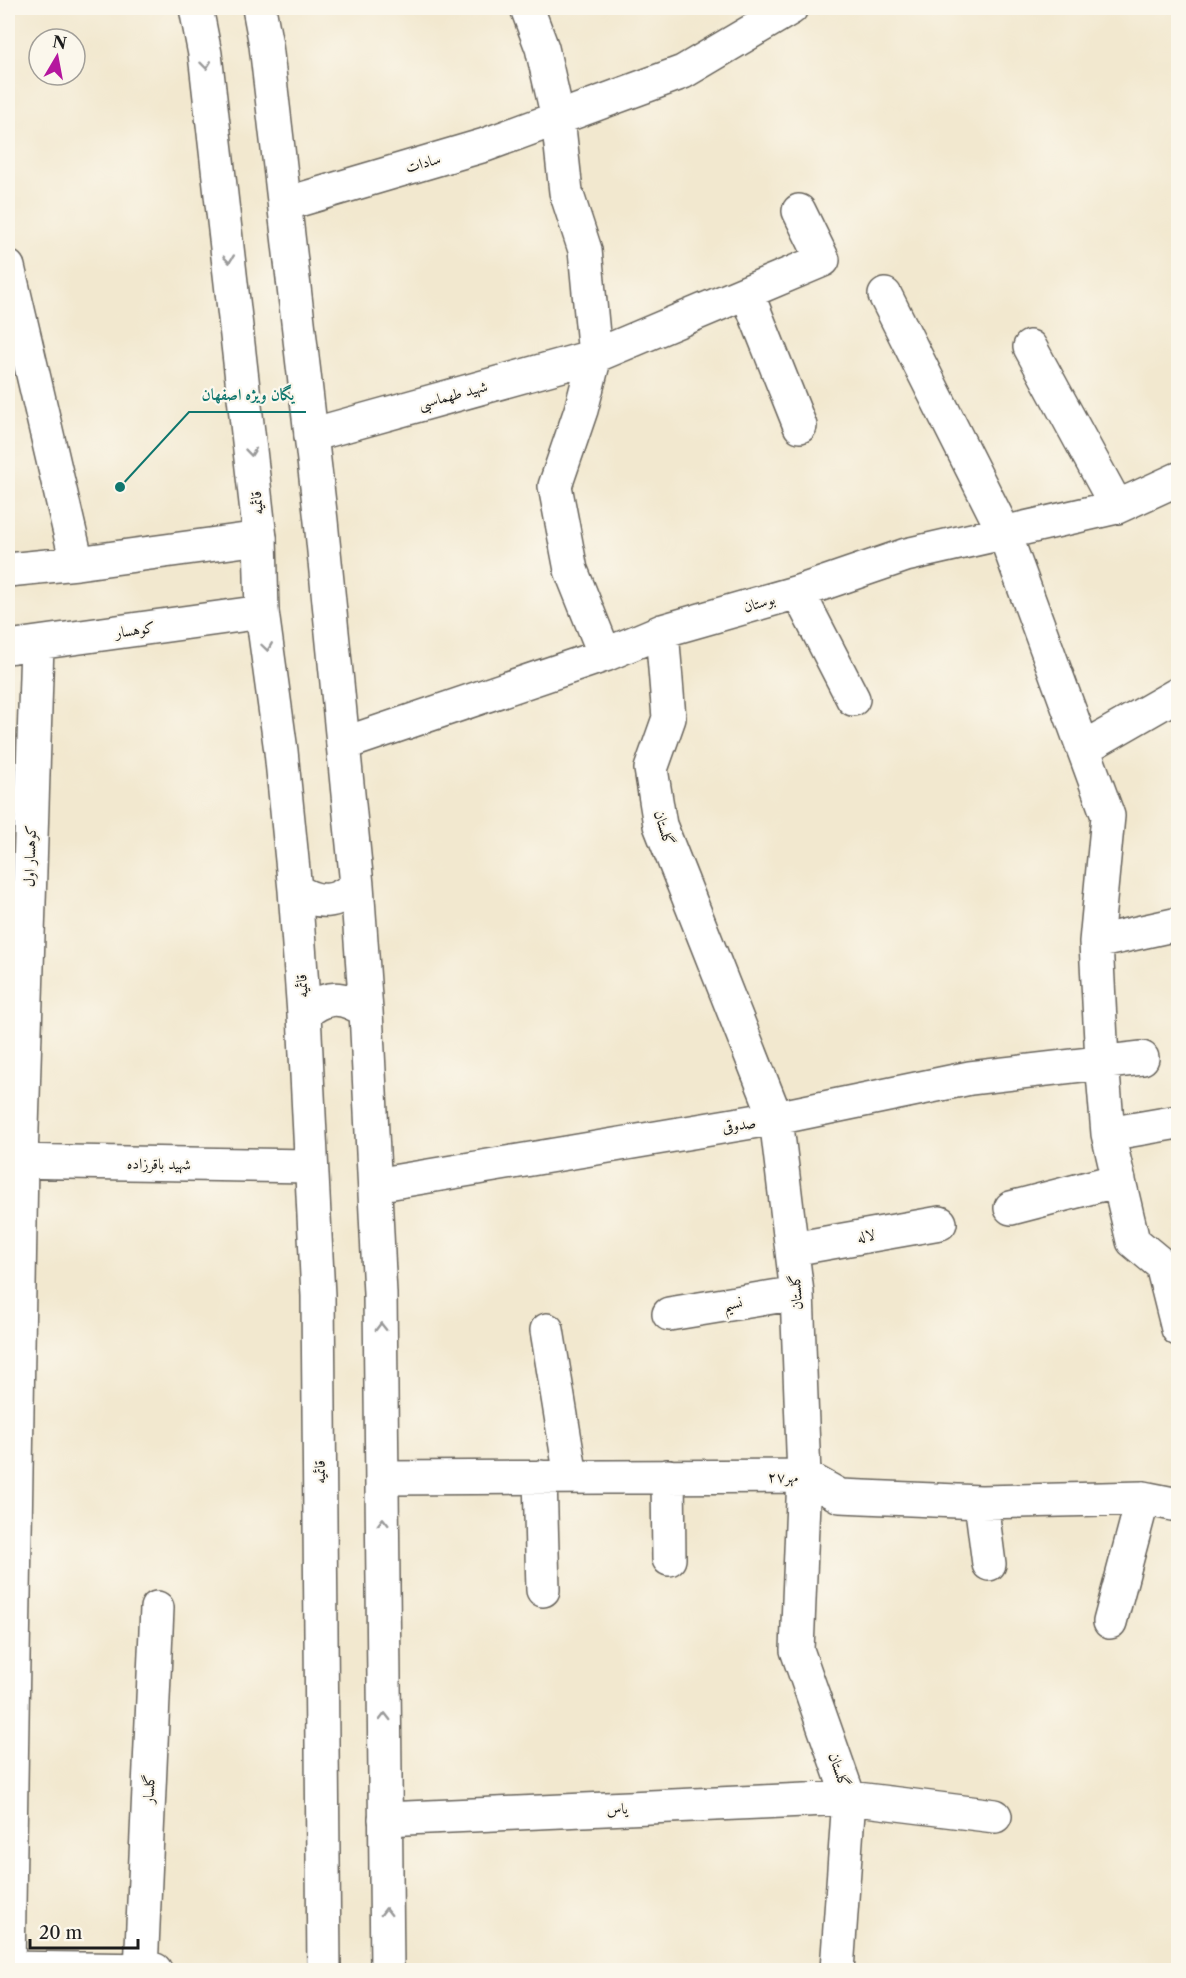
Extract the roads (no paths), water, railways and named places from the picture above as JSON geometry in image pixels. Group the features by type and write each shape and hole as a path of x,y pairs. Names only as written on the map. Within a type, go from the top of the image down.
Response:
{"street":[{"name":"قائمیه","path":"196,8 205,54 261,538 262,612 281,750 304,1014 318,1296 324,1971"},
{"path":"260,8 285,204 344,744 366,1011 380,1294 387,1971"},
{"path":"527,8 542,48 558,118 566,192 585,250 595,356 555,486 571,570 604,655"},
{"name":"سادات","path":"285,204 485,145 684,72 791,8"},
{"name":"شهید طهماسبی","path":"311,435 595,356 823,260 800,211"},
{"path":"8,267 77,563"},
{"path":"747,293 800,426"},
{"path":"885,295 1004,532 1108,816 1096,942 1108,1134 1133,1241 1162,1265 1179,1329"},
{"path":"1030,346 1117,507"},
{"name":"بوستان","path":"344,744 604,655 662,631 798,592 906,555 1117,507 1179,479"},
{"path":"8,570 261,538"},
{"path":"798,592 853,699"},
{"name":"کوهسار","path":"22,646 262,612"},
{"name":"گلستان","path":"662,631 669,718 651,769 660,825 776,1118 797,1293 804,1476 797,1650 849,1798 837,1971"},
{"name":"کوهسار اول","path":"8,1968 14,1161 22,646"},
{"path":"1084,748 1179,694"},
{"path":"295,890 307,898 321,901 334,900 347,894 357,885"},
{"path":"1096,942 1179,924"},
{"path":"304,1014 314,1005 327,1000 341,999 354,1003 366,1011"},
{"name":"صدوقی","path":"375,1185 776,1118 970,1078 1142,1058"},
{"path":"1108,1134 1179,1122"},
{"name":"شهید باقرزاده","path":"14,1161 311,1166"},
{"path":"1011,1208 1119,1180"},
{"name":"لاله","path":"792,1249 940,1223"},
{"name":"نسیم","path":"669,1314 797,1293"},
{"path":"543,1590 555,1477 547,1330"},
{"path":"668,1476 669,1559"},
{"name":"مهر۲۷","path":"382,1478 804,1476 840,1496 981,1502 1143,1497 1179,1505"},
{"path":"1110,1622 1143,1497"},
{"path":"981,1502 989,1564"},
{"name":"گلسار","path":"141,1970 157,1608"},
{"name":"یاس","path":"385,1819 849,1798 995,1816"},
{"path":"8,1968 155,1971"}],"place":[{"name":"یگان ویژه اصفهان","path":"120,487"}]}
